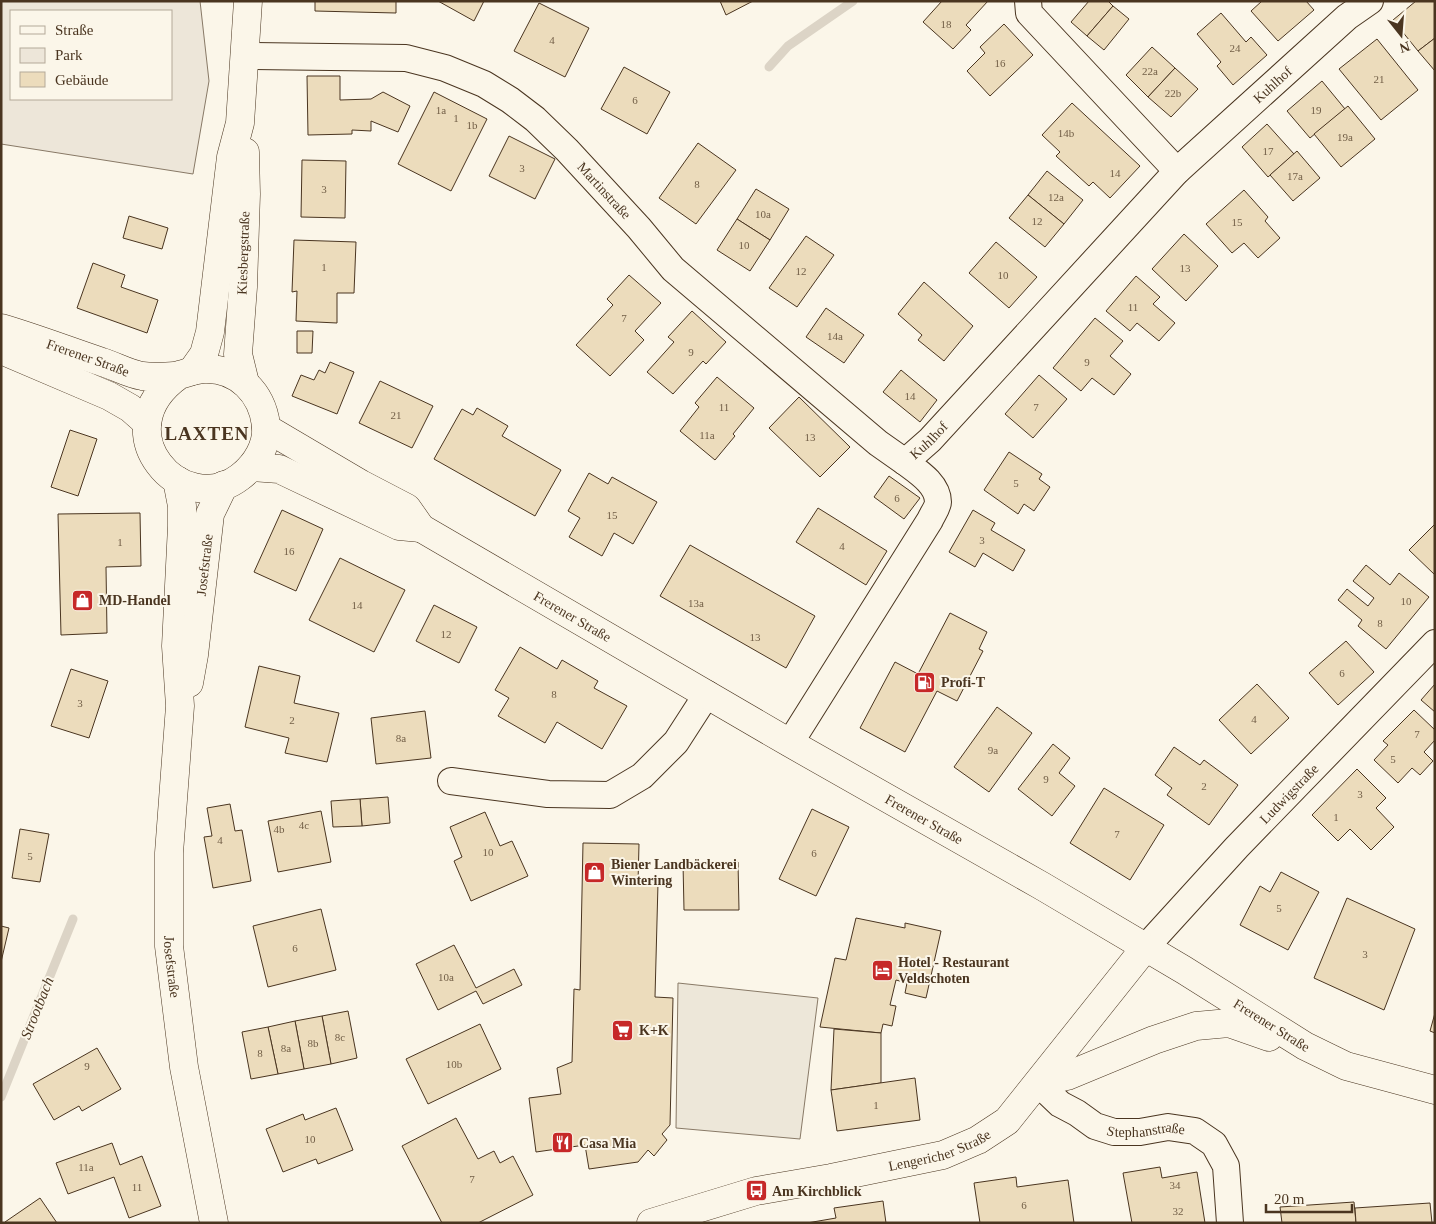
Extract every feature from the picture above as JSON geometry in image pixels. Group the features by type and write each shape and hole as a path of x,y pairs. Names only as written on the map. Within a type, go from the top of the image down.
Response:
{"main road":[{"name":"Kiesbergstraße","path":"185,373 204,354 210,332 231,157 240,123 248,1"},
{"name":"Kiesbergstraße","path":"240,123 246,160 243,287 238,354 246,383"},
{"name":"Frerener Straße","path":"1,328 141,376 185,373"},
{"name":"Frerener Straße","path":"1,350 109,396 130,408 147,423"},
{"path":"204,369 232,374 246,383 264,411 266,428 263,447 256,462 251,467 239,478 224,485 209,488 194,487 178,480 160,466 152,454 148,441 147,423 155,398 166,384 185,373 204,369"},
{"name":"Frerener Straße","path":"266,428 406,508 421,528 1042,886 1184,970 1305,1046 1346,1066 1435,1090"},
{"name":"Frerener Straße","path":"251,467 279,469 399,526 421,528"},
{"name":"Josefstraße","path":"178,480 182,506 176,646 180,706 169,853 169,946 184,1067 214,1223"},
{"name":"Josefstraße","path":"180,706 189,682 194,655 210,514 224,485"},
{"name":"Lengericher Straße","path":"651,1223 756,1191 943,1155 978,1140 1007,1121 1145,948"},
{"path":"1038,1083 1067,1076 1154,1040 1196,1026 1229,1023 1262,1036 1305,1046"}],"street":[{"path":"1028,1 1029,13 1177,171"},
{"name":"Kuhlhof","path":"790,742 930,520 938,503 936,493 926,479 905,462 930,440 1177,171 1347,17 1370,1"},
{"name":"Martinstraße","path":"244,56 406,58 445,68 484,84 510,100 535,119 567,150 639,228 673,269 878,443 905,462"},
{"name":"Ludwigstraße","path":"1145,948 1237,848 1435,643"},
{"path":"451,781 548,794 610,795 642,776 676,742 707,694"},
{"name":"Stephanstraße","path":"1038,1083 1060,1104 1095,1126 1114,1132 1140,1132 1168,1127 1195,1131 1214,1144 1226,1166 1230,1223"}],"green space":[{"path":"1,1 200,1 209,81 193,174 1,144"}],"shaded area":[{"path":"678,983 818,998 800,1139 676,1128"}],"building":[{"path":"315,1 396,1 396,13 315,11"},
{"path":"438,1 484,1 474,21"},
{"path":"720,1 753,1 726,15"},
{"path":"942,1 988,1 966,25 971,30 953,49 923,22"},
{"path":"1089,1 1108,1 1113,6 1087,36 1071,22"},
{"path":"1262,1 1306,1 1314,10 1278,41 1251,11"},
{"path":"1416,1 1435,1 1435,38 1418,51 1393,20"},
{"path":"539,3 589,28 565,77 514,51"},
{"path":"1113,6 1129,19 1104,50 1087,36"},
{"path":"1221,13 1246,42 1251,37 1267,55 1233,85 1217,66 1221,62 1197,34"},
{"path":"1004,24 1033,55 990,96 967,71 985,53 980,47"},
{"path":"1435,38 1435,71 1418,51"},
{"path":"1377,39 1418,90 1381,120 1339,69"},
{"path":"1152,47 1175,68 1148,97 1126,75"},
{"path":"624,67 670,92 647,134 601,109"},
{"path":"1175,68 1198,89 1171,117 1148,97"},
{"path":"307,76 340,76 340,100 371,99 383,92 410,106 398,132 371,121 371,131 352,130 352,134 308,135"},
{"path":"1322,81 1345,109 1310,138 1287,111"},
{"path":"434,92 487,119 451,191 398,164"},
{"path":"1072,103 1140,166 1110,198 1093,182 1089,186 1056,156 1060,152 1042,135"},
{"path":"1348,106 1375,139 1341,167 1314,134"},
{"path":"1267,124 1294,154 1268,177 1242,147"},
{"path":"509,136 555,159 535,199 489,176"},
{"path":"698,143 736,170 696,224 659,198"},
{"path":"1297,151 1320,178 1293,201 1270,175"},
{"path":"302,160 346,161 345,218 301,217"},
{"path":"1047,171 1083,200 1064,224 1028,195"},
{"path":"756,189 789,209 770,240 737,219"},
{"path":"1244,190 1268,217 1265,221 1280,238 1258,258 1244,243 1232,253 1206,224"},
{"path":"1028,195 1064,224 1045,247 1009,218"},
{"path":"129,216 168,228 162,249 123,238"},
{"path":"737,219 770,240 750,271 717,250"},
{"path":"1184,234 1218,266 1186,301 1152,269"},
{"path":"806,236 834,255 797,307 769,288"},
{"path":"294,240 356,242 354,293 337,293 337,323 296,321 297,291 292,292"},
{"path":"996,242 1037,277 1009,308 969,273"},
{"path":"93,263 125,275 121,287 158,300 147,333 77,308"},
{"path":"629,275 661,303 635,331 644,340 610,376 576,345 613,305 607,299"},
{"path":"1136,276 1160,297 1153,304 1175,323 1159,341 1137,323 1130,331 1106,311"},
{"path":"924,282 973,326 944,361 918,340 922,335 898,314"},
{"path":"826,308 864,335 844,363 806,337"},
{"path":"692,311 726,342 706,364 703,361 673,394 647,372 674,342 668,337"},
{"path":"1095,318 1123,341 1110,356 1131,374 1114,395 1092,378 1081,391 1053,368"},
{"path":"297,331 313,331 312,353 297,353"},
{"path":"330,362 354,372 337,414 292,396 301,375 314,380 319,370 325,373"},
{"path":"901,370 937,400 920,422 883,392"},
{"path":"1039,375 1067,399 1033,438 1005,414"},
{"path":"717,377 754,408 733,434 735,436 715,460 680,431 699,407 695,403"},
{"path":"380,381 433,406 412,448 359,423"},
{"path":"799,397 850,447 820,477 769,428"},
{"path":"477,408 508,426 502,436 561,470 535,516 434,459 462,409 473,415"},
{"path":"70,430 97,439 78,496 51,487"},
{"path":"1009,452 1042,474 1039,479 1050,487 1034,511 1024,504 1018,514 984,490"},
{"path":"589,473 608,484 612,477 657,502 633,544 614,533 602,556 569,537 580,518 568,511"},
{"path":"889,476 920,498 904,519 874,497"},
{"path":"818,508 887,551 866,585 796,542"},
{"path":"282,510 323,529 296,591 254,572"},
{"path":"973,510 995,523 991,530 1025,550 1013,571 983,553 975,567 949,552"},
{"name":"MD-Handel","path":"140,513 141,566 106,567 107,633 61,635 58,514"},
{"path":"1435,524 1435,575 1409,550"},
{"path":"690,545 815,616 786,668 660,596"},
{"path":"340,558 405,590 374,652 309,620"},
{"path":"1366,565 1390,585 1399,573 1429,597 1386,649 1358,626 1362,620 1338,600 1347,589 1368,606 1374,598 1353,581"},
{"path":"434,605 477,627 459,663 416,641"},
{"name":"Profi-T","path":"950,613 987,632 979,649 983,651 957,701 937,691 905,752 860,728 895,662 918,674"},
{"path":"1346,641 1374,672 1338,705 1309,673"},
{"path":"520,647 557,669 562,660 598,681 594,688 627,706 602,749 557,722 545,743 498,716 509,698 495,690"},
{"path":"259,666 300,676 294,703 339,713 327,762 285,753 289,738 245,727"},
{"path":"71,669 108,681 89,738 51,726"},
{"path":"1257,684 1289,718 1251,754 1219,720"},
{"path":"1435,684 1435,712 1421,700"},
{"path":"997,707 1032,733 989,792 954,767"},
{"path":"1414,710 1435,730 1435,740 1424,752 1433,761 1420,775 1412,768 1398,783 1374,760 1388,745 1383,741"},
{"path":"425,711 431,758 376,764 371,718"},
{"path":"1053,744 1070,758 1059,773 1075,786 1052,816 1018,789"},
{"path":"1174,747 1200,765 1204,760 1238,785 1209,825 1167,795 1172,788 1155,775"},
{"path":"1357,769 1386,798 1376,808 1394,827 1371,850 1350,829 1338,841 1312,815"},
{"path":"1104,788 1164,825 1130,880 1070,843"},
{"path":"388,797 390,823 362,826 360,799"},
{"path":"360,799 362,826 333,827 331,801"},
{"path":"230,804 235,831 242,830 251,881 213,888 204,837 212,836 207,808"},
{"path":"812,809 849,827 816,896 779,879"},
{"path":"321,811 331,862 278,872 268,821"},
{"path":"485,812 500,846 512,841 528,876 471,901 454,861 462,857 450,827"},
{"path":"20,829 49,834 40,882 12,878"},
{"name":"K+K","path":"583,843 639,844 638,883 658,883 655,997 673,998 670,1125 662,1134 667,1140 654,1156 648,1150 638,1162 589,1169 585,1145 536,1152 529,1098 561,1094 557,1068 572,1062 574,989 580,990"},
{"path":"738,862 739,910 684,910 683,863"},
{"path":"1281,872 1319,892 1288,950 1240,925 1260,886 1270,892"},
{"path":"1347,898 1415,929 1384,1010 1314,978"},
{"path":"321,909 336,970 268,987 253,926"},
{"name":"Hotel - Restaurant Veldschoten","path":"856,918 905,928 905,923 941,931 926,998 905,993 907,983 896,980 890,1005 896,1006 892,1026 883,1024 881,1033 820,1027 835,958 846,960"},
{"path":"1,926 9,928 1,962"},
{"path":"454,945 476,988 514,969 522,985 483,1004 476,991 438,1010 416,964"},
{"path":"348,1011 357,1058 331,1064 322,1016"},
{"path":"1435,1013 1435,1033 1430,1031"},
{"path":"322,1016 331,1064 304,1069 295,1021"},
{"path":"295,1021 304,1069 278,1074 268,1027"},
{"path":"480,1024 501,1069 428,1104 406,1059"},
{"path":"268,1027 278,1074 251,1079 242,1032"},
{"path":"834,1029 881,1033 881,1083 831,1090"},
{"path":"97,1048 121,1089 82,1111 79,1106 54,1120 33,1084"},
{"path":"915,1078 920,1120 837,1131 831,1090"},
{"path":"336,1108 353,1150 318,1164 316,1159 283,1172 266,1129 303,1114 305,1120"},
{"path":"456,1118 478,1159 494,1151 500,1163 513,1156 533,1195 478,1223 442,1223 402,1146"},
{"path":"112,1143 120,1165 142,1156 161,1206 129,1218 114,1177 68,1194 56,1163"},
{"path":"1160,1167 1162,1178 1197,1172 1205,1223 1132,1223 1123,1173"},
{"path":"1016,1177 1017,1187 1068,1180 1074,1223 980,1223 974,1183"},
{"path":"40,1198 57,1223 5,1223 5,1222"},
{"path":"883,1201 886,1223 807,1223 836,1218 834,1208"},
{"path":"1354,1202 1356,1223 1282,1223 1280,1207"},
{"path":"1430,1203 1432,1223 1356,1223 1355,1208"}],"waterway":[{"name":"Strootbach","path":"769,67 788,46 853,1"},
{"name":"Strootbach","path":"1,1097 73,919"}],"place":[{"name":"MD-Handel","path":"83,600"},
{"name":"Profi-T","path":"925,682"},
{"name":"Biener Landbäckerei Wintering","path":"595,872"},
{"name":"Hotel - Restaurant Veldschoten","path":"882,970"},
{"name":"K+K","path":"623,1030"},
{"name":"Casa Mia","path":"563,1143"},
{"name":"Am Kirchblick","path":"756,1191"}],"district":[{"name":"LAXTEN","path":"207,433"}]}
